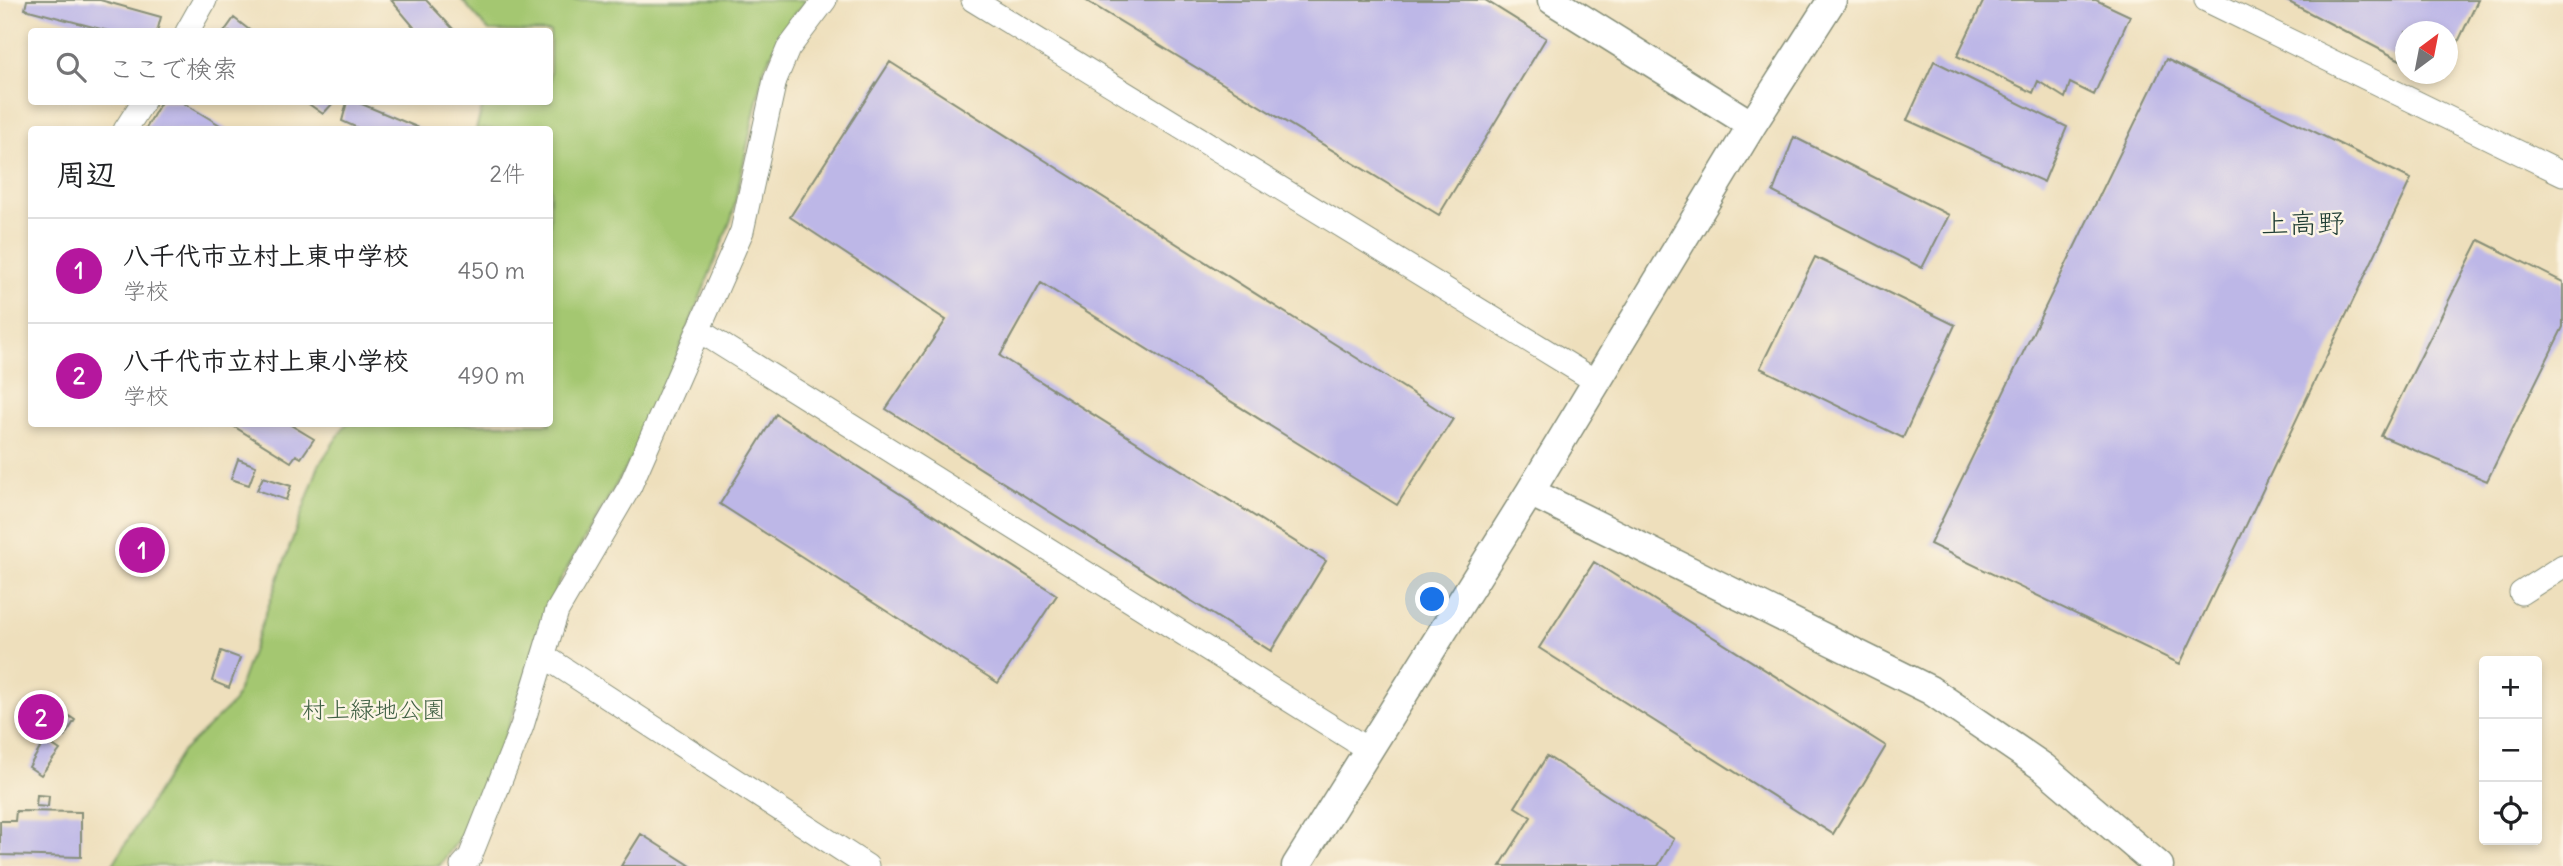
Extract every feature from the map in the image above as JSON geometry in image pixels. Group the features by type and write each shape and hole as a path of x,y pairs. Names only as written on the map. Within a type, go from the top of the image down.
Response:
{"street":[{"path":"189,28 205,0"},
{"path":"462,866 470,857 499,786 557,611 630,485 742,231 775,80 788,49 825,0"},
{"path":"972,0 1597,382"},
{"path":"1552,0 1752,125"},
{"path":"1296,866 1530,492 1752,125 1832,0"},
{"path":"2206,0 2563,174"},
{"path":"128,126 141,105"},
{"path":"698,330 1369,750"},
{"path":"1530,492 1930,690 2043,767 2159,866"},
{"path":"2521,593 2563,566"},
{"path":"544,656 867,866"}],"green space":[{"name":"村上緑地公園","path":"462,0 808,0 791,18 764,68 732,217 647,432 558,584 497,760 469,826 439,866 112,866 181,753 234,702 319,465 344,427 553,427 553,126 477,126 483,105 553,105 553,28 486,28"}],"building":[{"path":"27,0 100,0 161,17 158,28 97,28 25,9"},
{"path":"391,0 426,0 452,28 415,28"},
{"path":"1085,0 1485,0 1546,38 1439,215"},
{"path":"1984,0 2096,0 2130,16 2094,95 2070,83 2065,98 2038,81 2033,93 1957,56"},
{"path":"2285,0 2478,0 2458,42 2458,21 2395,21 2395,57"},
{"path":"234,18 247,28 227,28"},
{"path":"2166,59 2411,179 2180,664 1930,544"},
{"path":"1934,61 2067,127 2044,182 1907,120"},
{"path":"890,62 1453,419 1397,505 1041,283 1000,356 1326,561 1271,651 886,409 946,320 790,217"},
{"path":"159,105 187,105 221,126 147,126"},
{"path":"310,105 331,105 323,114"},
{"path":"346,105 364,105 414,126 353,126 342,121"},
{"path":"1794,137 1949,215 1922,268 1773,192"},
{"path":"2479,240 2563,282 2563,327 2487,481 2381,436"},
{"path":"1815,257 1955,325 1903,438 1760,368"},
{"path":"776,414 1057,595 998,683 720,504"},
{"path":"235,427 294,427 314,439 301,458 296,455 291,462"},
{"path":"238,459 256,466 249,485 231,479"},
{"path":"263,477 291,486 286,500 257,490"},
{"path":"1594,562 1886,746 1833,834 1539,648"},
{"path":"221,651 240,658 229,688 212,681"},
{"path":"63,712 75,720 64,737 52,730"},
{"path":"45,740 60,750 41,775 29,767"},
{"path":"1547,756 1674,839 1658,866 1500,866 1531,817 1515,807"},
{"path":"37,795 49,796 48,807 36,806"},
{"path":"16,811 81,812 81,857 0,855 0,821 15,821"},
{"path":"641,834 691,866 621,866"}],"place":[{"name":"八千代市立村上東中学校","path":"142,550"},
{"name":"八千代市立村上東小学校","path":"41,717"}],"district":[{"name":"上高野","path":"2303,223"}]}
